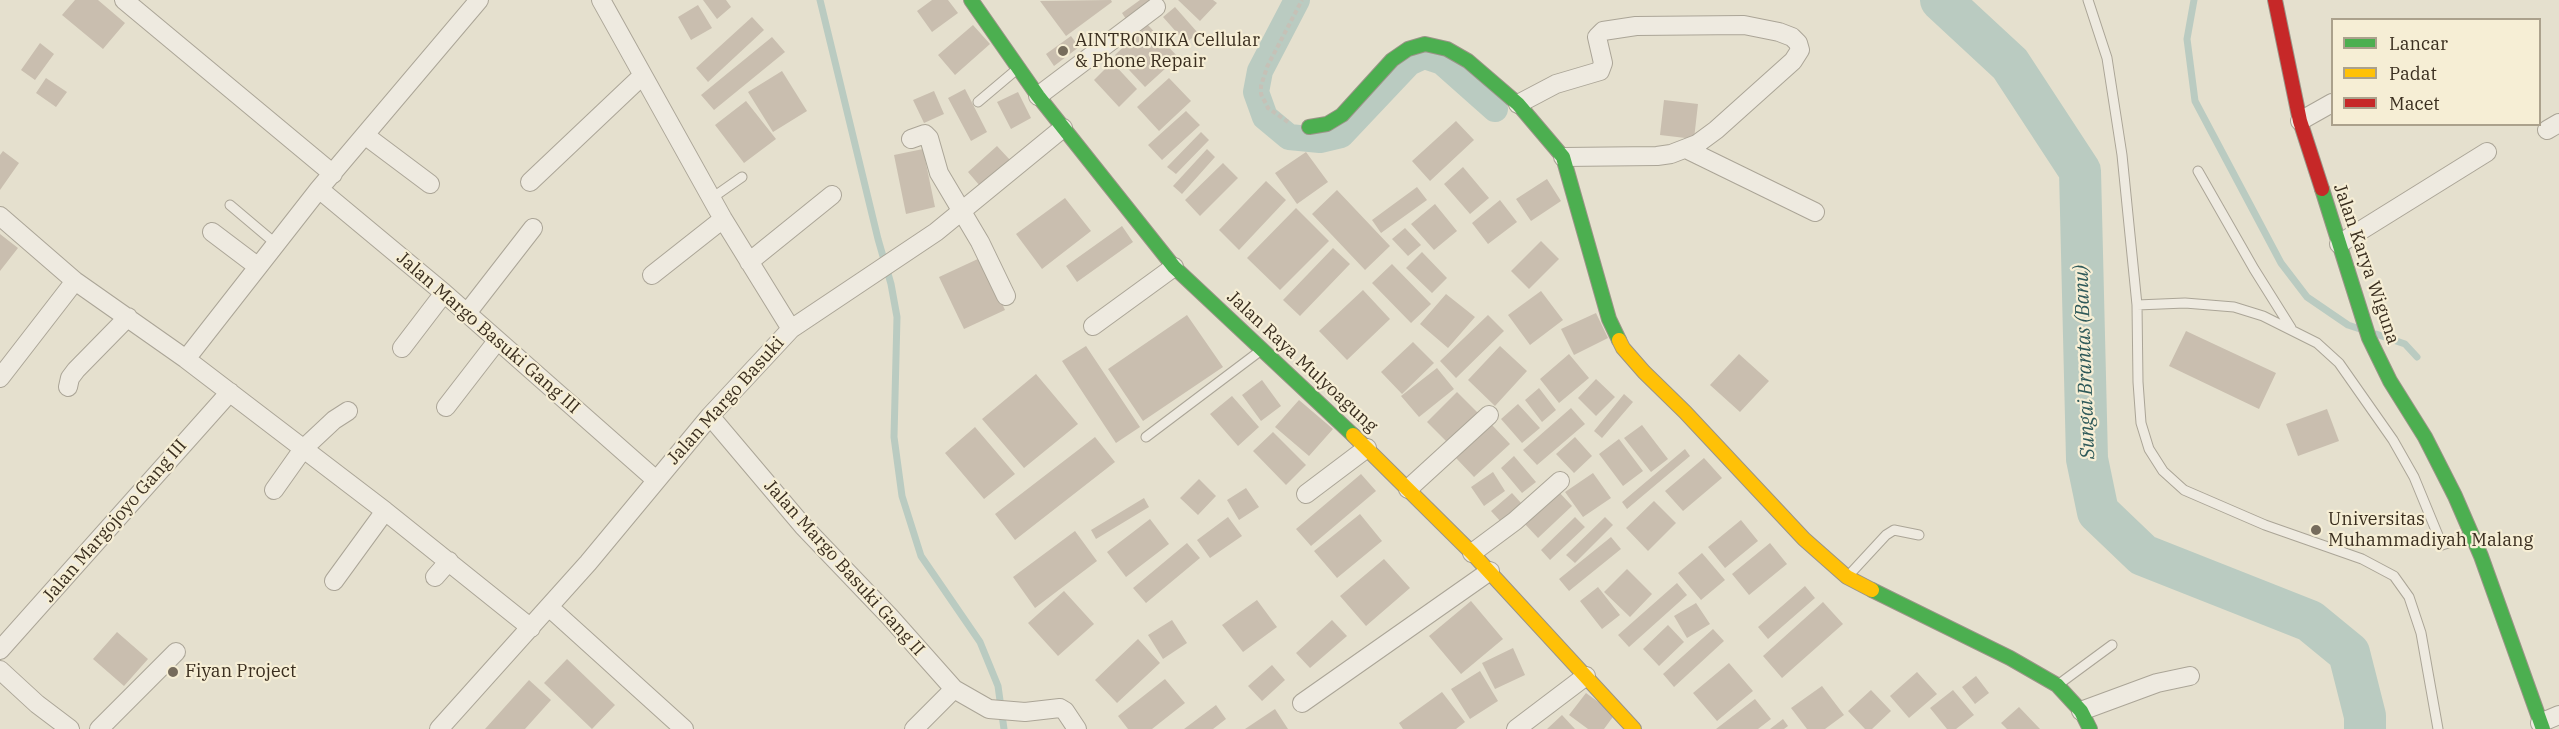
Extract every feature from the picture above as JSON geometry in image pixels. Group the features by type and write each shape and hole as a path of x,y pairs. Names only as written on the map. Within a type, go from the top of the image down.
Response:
{"main road":[{"name":"Jalan Raya Mulyoagung","path":"971,0 1038,96 1174,267 1367,448 1490,571 1634,729"},
{"name":"Jalan Karya Wiguna","path":"2275,0 2300,121 2369,339 2390,381 2425,437 2472,535 2541,726"},
{"path":"1309,127 1327,124 1342,115 1392,60 1408,49 1425,44 1447,49 1468,61 1518,104 1563,157 1602,296 1623,348 1804,539 1847,577 2010,658 2057,685 2081,711 2090,729"}],"street":[{"path":"124,0 333,174"},
{"path":"601,0 723,219 792,329"},
{"path":"186,359 275,243 366,136 467,4"},
{"path":"1038,96 1156,7"},
{"path":"1518,104 1556,84 1600,71 1603,63 1597,37 1602,31 1635,26 1744,26 1779,32 1792,37 1798,43 1800,50 1793,62 1716,130 1686,149 1657,156 1563,157"},
{"path":"530,183 642,76"},
{"path":"2300,121 2331,104"},
{"name":"Jalan Margo Basuki","path":"439,729 531,628 710,416 792,329 962,212 1063,128"},
{"path":"911,139 925,134 929,138 939,173 980,242 1006,296"},
{"path":"366,136 430,184"},
{"path":"1686,149 1815,212"},
{"path":"2339,244 2487,152"},
{"name":"Jalan Margo Basuki Gang III","path":"319,189 444,293 656,480"},
{"path":"749,262 832,195"},
{"path":"0,216 75,281 230,392 449,561 531,628"},
{"path":"652,275 723,219"},
{"path":"467,313 532,228"},
{"path":"212,232 257,266"},
{"path":"1093,326 1174,267"},
{"path":"0,378 75,281"},
{"path":"402,348 444,293"},
{"path":"68,387 70,378 76,370 128,317"},
{"path":"446,406 498,341"},
{"name":"Jalan Margojoyo Gang III","path":"0,650 230,392"},
{"path":"274,490 303,449 334,420 348,411"},
{"path":"1408,489 1489,415"},
{"name":"Jalan Margo Basuki Gang II","path":"710,416 804,526 954,689 989,709 1024,718"},
{"path":"1306,494 1367,448"},
{"path":"1472,553 1515,521 1560,481"},
{"path":"333,581 385,511"},
{"path":"435,577 449,561"},
{"path":"1302,703 1490,571"},
{"path":"549,607 684,729"},
{"path":"99,729 176,652"},
{"path":"0,670 70,729"},
{"path":"1516,729 1586,676"},
{"path":"2081,711 2157,683 2190,676"},
{"path":"914,729 954,689"},
{"path":"1024,718 1060,708 1065,711 1077,729"},
{"path":"2541,726 2559,715"}],"lane":[{"path":"2088,0 2107,58 2121,144 2137,305 2141,423 2149,449 2163,471 2184,490 2213,505 2362,559 2394,576 2409,597 2421,633 2438,729"},
{"path":"978,102 1018,68"},
{"path":"2198,171 2291,328"},
{"path":"712,198 742,177"},
{"path":"230,205 275,243"},
{"path":"2137,305 2185,303 2234,307 2291,328 2317,343 2339,363 2368,402 2414,477 2442,544 2472,535"},
{"path":"1146,438 1262,349"},
{"path":"1847,577 1886,535 1894,530 1919,534"},
{"path":"2057,685 2112,645"}],"path":[{"path":"1302,0 1263,77 1261,94 1274,114 1289,122 1309,127"}],"building":[{"path":"75,0 98,0 125,23 103,49 62,15"},
{"path":"703,0 726,0 731,7 717,19"},
{"path":"932,0 948,0 958,13 932,32 917,11"},
{"path":"1111,0 1112,2 1066,36 1040,1"},
{"path":"1140,0 1159,0 1128,22 1122,13"},
{"path":"1178,0 1213,0 1217,3 1200,21"},
{"path":"698,5 712,28 691,40 678,17"},
{"path":"1175,7 1198,33 1186,43 1163,17"},
{"path":"752,17 764,30 708,82 696,68"},
{"path":"1147,24 1178,57 1145,87 1115,55"},
{"path":"973,25 990,44 955,75 938,55"},
{"name":"AINTRONIKA Cellular & Phone Repair","path":"1071,36 1079,47 1054,66 1046,54"},
{"path":"772,37 785,52 714,110 701,95"},
{"path":"40,43 54,54 35,80 21,70"},
{"path":"1112,62 1137,89 1119,107 1094,80"},
{"path":"782,71 807,111 773,132 748,92"},
{"path":"46,78 67,92 56,107 36,93"},
{"path":"1169,78 1191,101 1159,131 1137,107"},
{"path":"965,89 987,132 971,141 948,98"},
{"path":"934,91 944,114 924,123 913,100"},
{"path":"1018,92 1031,118 1011,129 997,102"},
{"path":"1664,100 1698,104 1694,139 1660,135"},
{"path":"746,101 776,139 744,163 715,125"},
{"path":"1186,111 1200,125 1162,160 1148,145"},
{"path":"1456,121 1474,140 1430,181 1412,161"},
{"path":"1201,132 1209,140 1176,174 1167,167"},
{"path":"997,146 1010,160 980,186 968,172"},
{"path":"923,149 935,207 906,214 894,155"},
{"path":"1207,149 1215,157 1182,194 1173,186"},
{"path":"3,151 19,163 0,190 0,155"},
{"path":"1306,152 1328,182 1297,204 1275,173"},
{"path":"1223,163 1238,178 1200,216 1185,200"},
{"path":"1463,167 1489,198 1470,214 1444,184"},
{"path":"1547,179 1561,201 1531,221 1516,199"},
{"path":"1266,181 1286,200 1239,250 1219,230"},
{"path":"1417,187 1427,200 1381,233 1372,220"},
{"path":"1337,190 1390,246 1365,270 1312,214"},
{"path":"1065,198 1091,231 1042,269 1016,234"},
{"path":"1500,200 1517,222 1488,244 1472,223"},
{"path":"1435,204 1457,231 1434,250 1411,224"},
{"path":"1296,208 1329,241 1280,290 1247,258"},
{"path":"1122,226 1133,242 1077,282 1066,266"},
{"path":"1405,228 1421,245 1408,256 1392,239"},
{"path":"0,234 18,248 0,271"},
{"path":"1541,241 1559,259 1529,289 1511,271"},
{"path":"1333,248 1350,264 1300,316 1283,300"},
{"path":"1422,252 1447,278 1432,293 1406,268"},
{"path":"980,258 1005,310 964,329 939,277"},
{"path":"1392,264 1431,304 1411,323 1372,283"},
{"path":"1363,290 1390,319 1347,360 1319,331"},
{"path":"1541,291 1563,320 1530,345 1508,315"},
{"path":"1446,294 1475,317 1448,348 1420,324"},
{"path":"1596,313 1608,338 1574,355 1561,329"},
{"path":"1187,315 1223,367 1143,421 1108,369"},
{"path":"1488,315 1504,331 1456,378 1440,361"},
{"path":"2186,331 2276,373 2259,409 2169,366"},
{"path":"1413,342 1434,363 1402,394 1381,372"},
{"path":"1086,346 1140,427 1116,443 1062,361"},
{"path":"1500,346 1527,371 1495,406 1468,380"},
{"path":"1569,354 1589,378 1559,403 1540,379"},
{"path":"1739,354 1769,381 1740,412 1710,385"},
{"path":"1437,368 1454,389 1419,417 1401,396"},
{"path":"1036,374 1078,424 1024,468 982,419"},
{"path":"1596,379 1615,397 1596,416 1578,398"},
{"path":"1262,380 1281,406 1261,421 1242,395"},
{"path":"1539,388 1556,410 1542,422 1525,400"},
{"path":"1457,392 1479,414 1448,443 1427,422"},
{"path":"1624,394 1633,402 1602,438 1594,431"},
{"path":"1232,396 1259,427 1238,446 1210,414"},
{"path":"1299,400 1333,429 1309,456 1275,427"},
{"path":"1518,404 1540,428 1522,443 1501,419"},
{"path":"1571,408 1585,424 1537,465 1523,450"},
{"path":"2327,409 2339,441 2298,456 2286,424"},
{"path":"1492,425 1510,444 1474,477 1456,458"},
{"path":"1642,425 1668,459 1651,472 1624,438"},
{"path":"975,427 1015,474 984,499 945,453"},
{"path":"1273,432 1306,465 1286,485 1253,451"},
{"path":"1095,437 1115,462 1015,540 995,514"},
{"path":"1575,437 1592,456 1574,473 1556,454"},
{"path":"1619,439 1643,471 1623,486 1599,454"},
{"path":"1685,449 1690,456 1627,509 1622,502"},
{"path":"1514,456 1536,482 1522,493 1501,468"},
{"path":"1704,458 1722,478 1683,511 1665,491"},
{"path":"1493,472 1505,491 1484,506 1471,487"},
{"path":"1593,473 1611,498 1583,517 1565,492"},
{"path":"1361,474 1376,491 1311,546 1296,529"},
{"path":"1199,479 1216,496 1198,515 1180,498"},
{"path":"1246,488 1259,507 1239,520 1227,500"},
{"path":"1558,491 1572,506 1538,538 1524,523"},
{"path":"1512,493 1522,504 1501,522 1491,511"},
{"path":"1144,498 1149,507 1096,539 1091,530"},
{"path":"1654,501 1676,523 1648,551 1626,528"},
{"path":"1360,514 1382,541 1337,578 1314,551"},
{"path":"1228,517 1242,536 1210,558 1197,540"},
{"path":"1575,517 1585,527 1550,560 1541,550"},
{"path":"1605,517 1613,525 1575,563 1566,555"},
{"path":"1150,519 1169,544 1126,577 1107,552"},
{"path":"1741,520 1758,541 1725,568 1708,547"},
{"path":"1075,531 1097,561 1035,608 1013,577"},
{"path":"1611,537 1621,549 1569,591 1559,579"},
{"path":"1187,543 1200,558 1146,603 1133,588"},
{"path":"1770,543 1787,564 1749,595 1732,574"},
{"path":"1702,553 1725,580 1701,600 1678,573"},
{"path":"1384,559 1410,588 1366,626 1340,596"},
{"path":"1627,569 1652,594 1630,617 1604,592"},
{"path":"1677,583 1687,595 1629,647 1618,635"},
{"path":"1805,586 1815,598 1768,639 1758,627"},
{"path":"1598,587 1620,615 1602,629 1580,601"},
{"path":"1064,591 1094,624 1058,656 1028,623"},
{"path":"1257,600 1277,627 1243,652 1222,625"},
{"path":"1471,601 1503,639 1461,674 1429,636"},
{"path":"1823,602 1843,624 1782,678 1763,656"},
{"path":"1696,603 1710,624 1687,638 1674,616"},
{"path":"1172,620 1187,643 1163,659 1148,635"},
{"path":"1332,620 1347,636 1310,668 1296,653"},
{"path":"1668,625 1684,642 1659,666 1643,649"},
{"path":"1713,629 1724,641 1674,687 1663,674"},
{"path":"117,632 148,659 124,686 93,659"},
{"path":"1138,639 1160,663 1117,703 1095,680"},
{"path":"1513,648 1525,675 1495,689 1482,663"},
{"path":"567,659 615,705 592,729 544,683"},
{"path":"1729,663 1753,691 1717,721 1693,693"},
{"path":"1272,665 1285,680 1262,701 1248,686"},
{"path":"1480,671 1498,701 1470,719 1451,689"},
{"path":"1917,672 1937,694 1909,718 1890,696"},
{"path":"1976,676 1989,693 1975,704 1962,687"},
{"path":"1165,679 1185,703 1152,729 1128,729 1118,716"},
{"path":"529,680 551,700 525,729 485,729"},
{"path":"1822,686 1844,715 1825,729 1807,729 1791,708"},
{"path":"1871,690 1891,711 1872,729 1865,729 1848,711"},
{"path":"1953,690 1974,715 1956,729 1947,729 1930,708"},
{"path":"1442,692 1465,722 1456,729 1403,729 1399,723"},
{"path":"1586,693 1615,714 1604,729 1588,729 1569,715"},
{"path":"1755,699 1771,719 1758,729 1716,729"},
{"path":"1216,705 1226,719 1213,729 1184,729"},
{"path":"2019,707 2040,729 2007,729 2001,723"},
{"path":"1275,709 1288,729 1245,729"},
{"path":"1562,715 1575,729 1547,729"},
{"path":"1783,719 1788,726 1784,729 1770,729"}],"waterway":[{"path":"820,0 891,284 897,317 894,437 902,496 921,556 980,642 998,686 1004,729"},
{"path":"1297,0 1260,71 1256,92 1265,117 1289,137 1320,140 1341,135 1409,63 1424,56 1442,62 1495,109"},
{"name":"Sungai Brantas (Banu)","path":"1941,0 2010,64 2080,171 2087,459 2098,512 2143,555 2310,621 2349,653 2365,716 2365,729"},
{"path":"2194,0 2187,39 2195,101 2281,263 2307,297 2348,325 2360,329"},
{"path":"2376,334 2405,344 2417,357"}],"traffic: fast":[{"path":"971,0 1038,96 1174,267 1353,435"},
{"path":"1309,127 1327,124 1342,115 1392,60 1408,49 1425,44 1447,49 1468,61 1518,104 1563,157 1609,319 1619,340"},
{"path":"2322,189 2369,338 2390,381 2425,437 2455,496 2481,556 2543,729"},
{"path":"1872,590 2010,658 2057,685 2081,711 2090,729"}],"traffic: slow":[{"path":"1619,340 1644,372 1685,412 1804,539 1847,577 1872,590"},
{"path":"1353,435 1472,553 1634,729"}],"traffic: jam":[{"path":"2275,0 2300,121 2322,189"}],"place":[{"name":"AINTRONIKA Cellular & Phone Repair","path":"1063,51"},
{"name":"Universitas Muhammadiyah Malang","path":"2316,530"},
{"name":"Fiyan Project","path":"173,672"}]}
